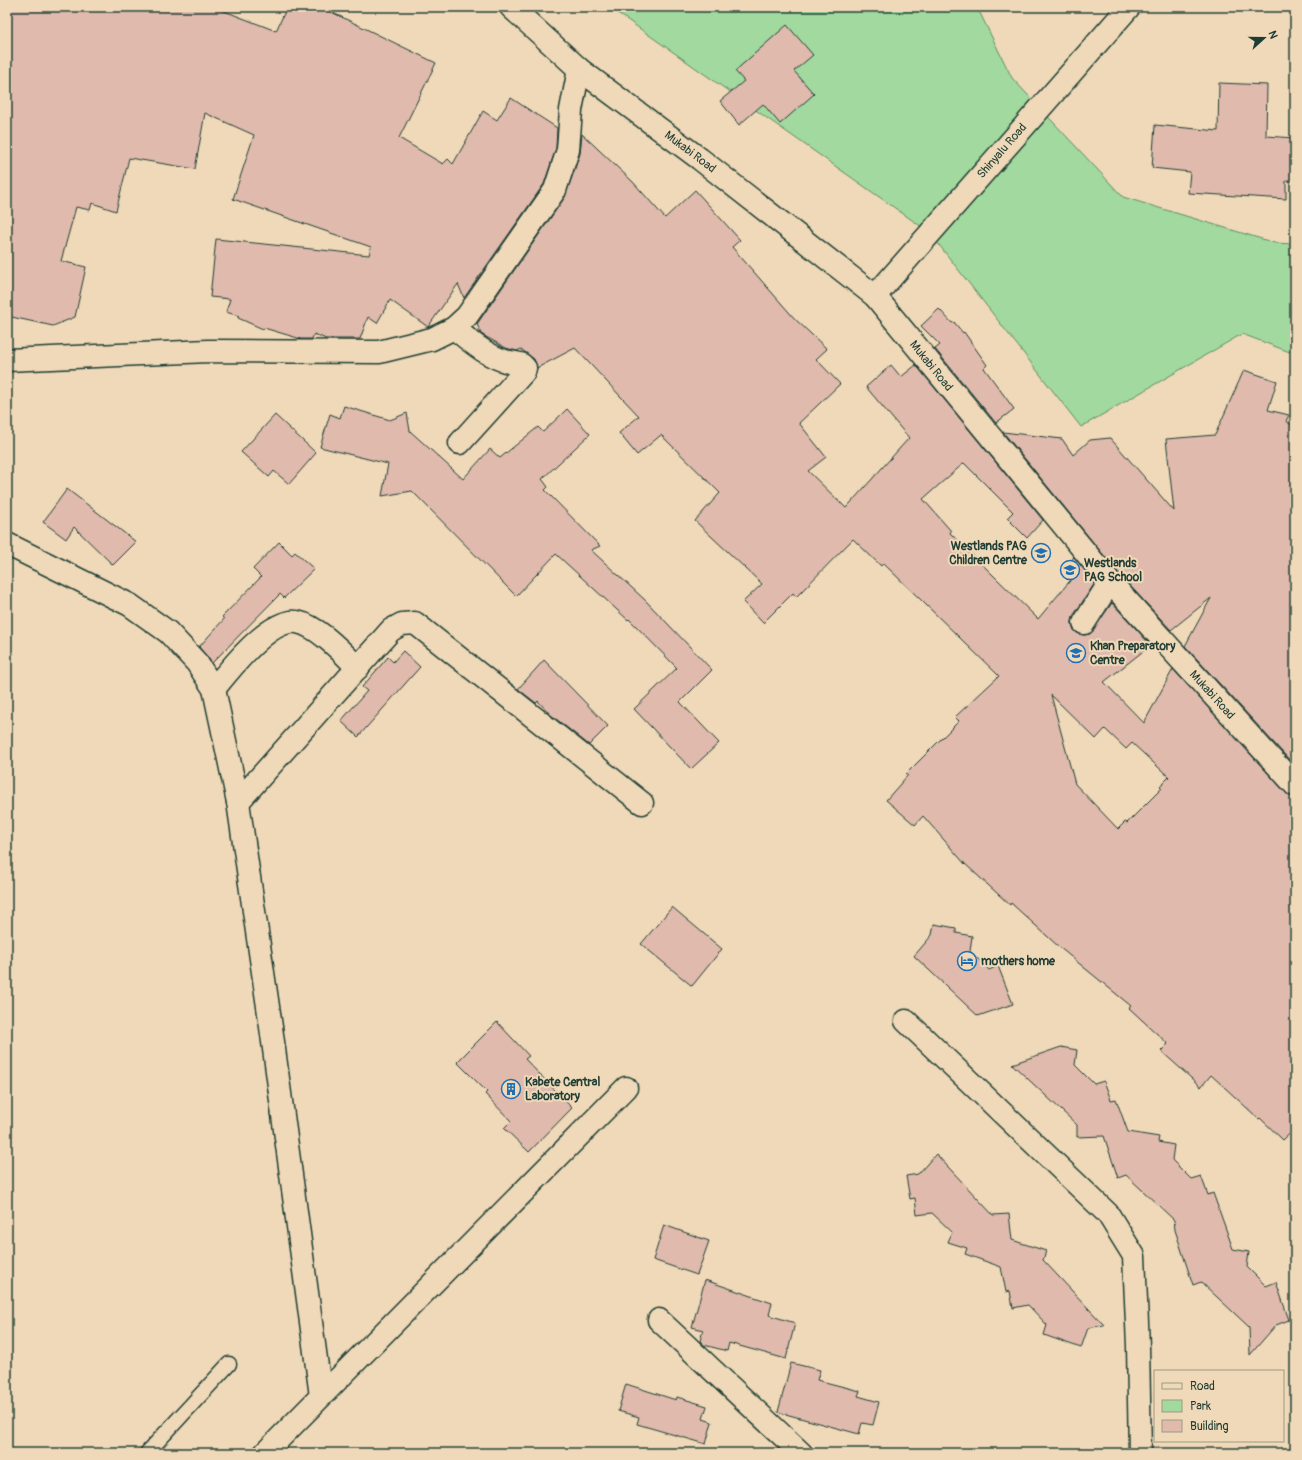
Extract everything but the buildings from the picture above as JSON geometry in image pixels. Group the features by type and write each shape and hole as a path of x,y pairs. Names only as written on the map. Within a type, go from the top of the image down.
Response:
{"street":[{"name":"Mukabi Road","path":"511,7 579,70 700,159 875,296 1110,582 1295,785"},
{"name":"Shinyalu Road","path":"875,296 1129,7"},
{"path":"7,360 208,351 379,352 432,339 454,328 467,316 555,190 568,150 571,110 579,70"},
{"path":"454,328 483,352 508,363 521,364 525,368 524,372 460,442"},
{"path":"7,544 130,605 168,632 197,663 214,689 238,802 271,1026 321,1396"},
{"path":"1084,623 1110,582"},
{"path":"214,689 248,648 269,633 284,625 296,622 312,628 338,648 358,668"},
{"path":"238,802 391,630 402,624 415,623 642,803"},
{"path":"906,1020 1108,1214 1134,1256 1138,1346 1140,1453"},
{"path":"265,1453 626,1088"},
{"path":"659,1320 801,1453"}],"lane":[{"path":"147,1453 229,1364"}],"green space":[{"path":"609,7 977,7 1012,78 1123,197 1275,243 1295,244 1295,354 1242,334 1081,427 929,232"}],"place":[{"name":"Westlands PAG Children Centre","path":"1041,553"},
{"name":"Westlands PAG School","path":"1070,570"},
{"name":"Khan Preparatory Centre","path":"1076,653"},
{"name":"mothers home","path":"967,961"},
{"name":"Kabete Central Laboratory","path":"511,1089"}]}
